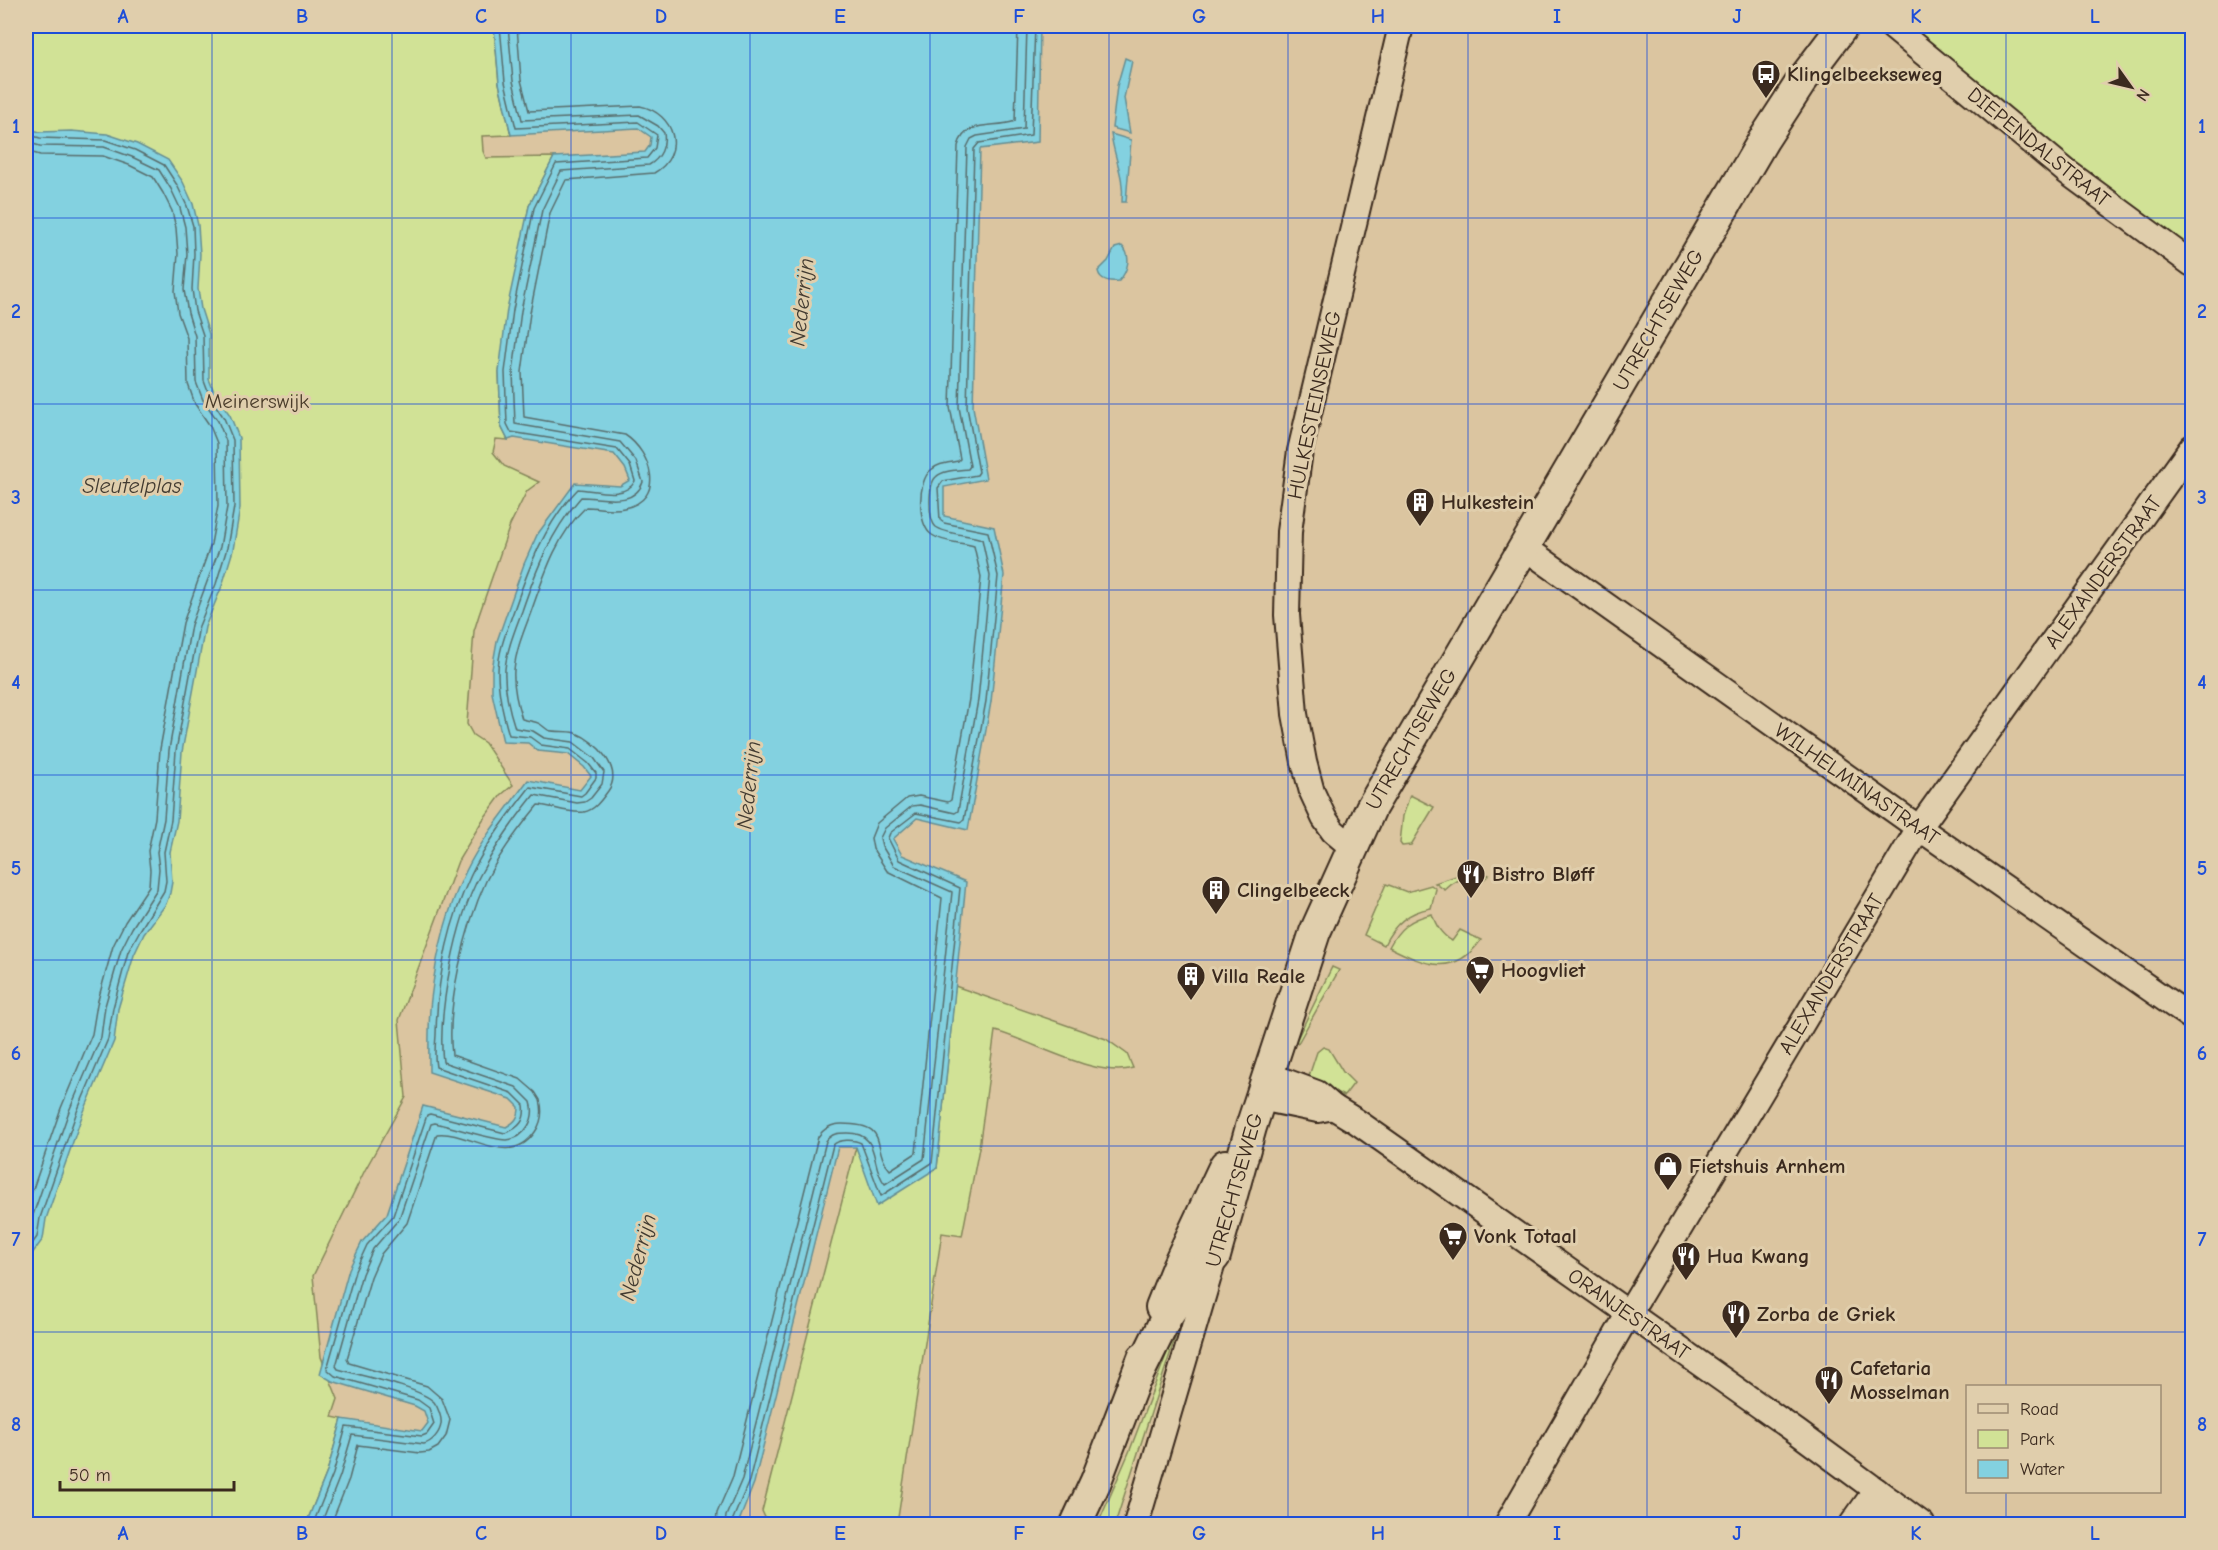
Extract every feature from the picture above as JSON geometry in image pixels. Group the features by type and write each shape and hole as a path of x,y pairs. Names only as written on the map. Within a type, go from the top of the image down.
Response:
{"main road":[{"name":"UTRECHTSEWEG","path":"1215,1256 1262,1094 1315,932 1371,808 1764,139 1803,78 1844,26"},
{"path":"1076,1524 1096,1481 1137,1377 1156,1318 1177,1267 1262,1094"},
{"path":"1137,1377 1167,1316 1215,1256"}],"street":[{"name":"HULKESTEINSEWEG","path":"1352,847 1333,831 1324,818 1312,792 1304,762 1295,714 1287,615 1289,532 1300,451 1401,26"},
{"name":"DIEPENDALSTRAAT","path":"1890,26 2067,172 2193,264"},
{"name":"ALEXANDERSTRAAT","path":"1507,1524 1629,1314 1919,828 2193,447"},
{"name":"WILHELMINASTRAAT","path":"1524,547 1919,828 2193,1017"},
{"name":"ORANJESTRAAT","path":"1262,1094 1317,1093 1333,1107 1629,1314 1922,1524"},
{"name":"UTRECHTSEWEG","path":"1136,1524 1215,1256"},
{"path":"1852,1524 1883,1496"},
{"path":"1875,1524 1883,1496"}],"green space":[{"name":"Meinerswijk","path":"26,26 494,26 499,83 511,135 482,136 486,158 554,157 529,206 499,372 501,426 508,440 496,439 493,452 504,466 539,482 527,491 510,525 474,631 467,724 473,735 485,743 513,785 501,795 482,821 458,861 399,1020 406,1097 365,1170 313,1276 321,1357 338,1399 332,1417 342,1419 327,1472 306,1524 26,1524"},
{"path":"1906,26 2192,26 2192,253 2122,203"},
{"path":"1410,795 1434,807 1411,845 1402,846 1400,843 1403,816"},
{"path":"1474,870 1489,875 1483,880 1472,877 1462,879 1445,890 1435,883"},
{"path":"1386,884 1407,892 1431,885 1436,889 1431,908 1403,920 1392,931 1384,945 1364,935"},
{"path":"1432,914 1439,929 1452,941 1460,930 1481,940 1471,952 1450,964 1427,963 1389,947 1406,925"},
{"path":"1332,967 1339,970 1298,1043 1296,1041"},
{"path":"955,986 1106,1039 1127,1054 1133,1068 1118,1070 1083,1064 995,1031 979,1148 962,1236 942,1233 897,1524 768,1524 762,1511 856,1147 937,1168"},
{"path":"1323,1047 1329,1049 1343,1072 1354,1083 1344,1096 1308,1079 1317,1052"},
{"path":"1176,1329 1178,1329 1115,1524 1098,1524 1130,1450"}],"water":[{"name":"Nederrijn","path":"494,26 1040,26 1038,142 980,149 973,407 986,479 944,487 944,516 994,527 1004,575 991,702 968,830 917,818 893,839 902,855 966,882 937,1168 877,1206 856,1147 838,1147 754,1483 738,1524 306,1524 327,1472 342,1419 422,1431 428,1423 424,1411 415,1406 332,1381 320,1374 349,1269 362,1242 387,1214 423,1106 506,1127 517,1117 519,1107 511,1099 429,1072 429,1017 436,966 448,917 466,871 487,835 528,780 580,790 591,776 568,754 538,751 528,743 503,742 492,693 492,669 497,641 524,564 537,535 575,483 620,486 630,480 625,468 614,454 514,438 508,440 501,426 499,372 507,309 529,206 554,157 645,152 650,145 651,137 638,128 511,135 499,83"},
{"path":"1125,58 1132,61 1124,98 1130,133 1112,128 1117,86"},
{"name":"Sleutelplas","path":"26,128 40,132 71,131 107,134 137,144 168,160 183,182 193,204 198,225 200,254 198,289 201,309 209,334 209,379 215,394 230,415 239,438 240,508 233,550 222,586 205,627 182,752 177,821 170,852 172,882 170,893 166,904 144,934 134,955 118,1009 114,1041 82,1116 46,1219 43,1239 26,1262"},
{"path":"1111,134 1131,140 1126,202 1122,202 1121,176"},
{"path":"1122,246 1128,259 1125,273 1119,281 1103,279 1098,271 1108,261 1115,248"}],"place":[{"name":"Klingelbeekseweg","path":"1766,100"},
{"name":"Hulkestein","path":"1420,528"},
{"name":"Bistro Bløff","path":"1471,900"},
{"name":"Clingelbeeck","path":"1216,916"},
{"name":"Hoogvliet","path":"1480,996"},
{"name":"Villa Reale","path":"1191,1002"},
{"name":"Fietshuis Arnhem","path":"1668,1192"},
{"name":"Vonk Totaal","path":"1453,1262"},
{"name":"Hua Kwang","path":"1686,1282"},
{"name":"Zorba de Griek","path":"1736,1340"},
{"name":"Cafetaria Mosselman","path":"1829,1406"}]}
